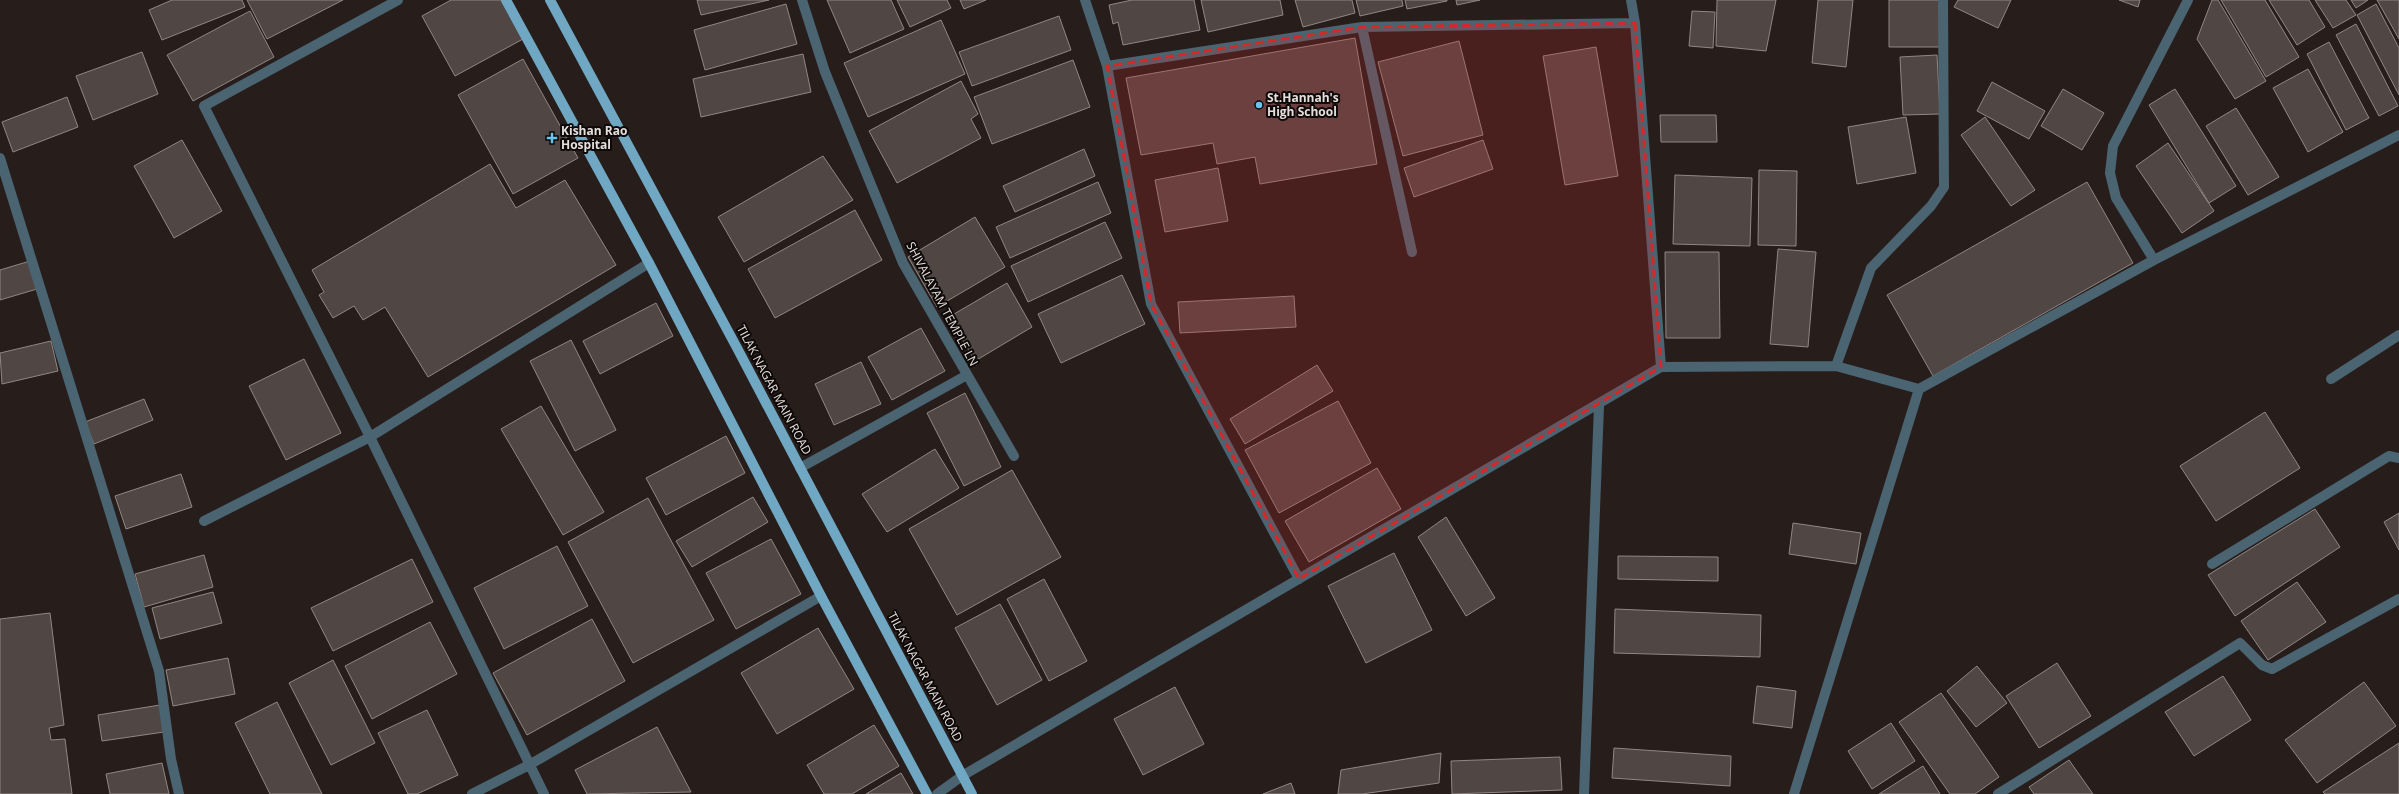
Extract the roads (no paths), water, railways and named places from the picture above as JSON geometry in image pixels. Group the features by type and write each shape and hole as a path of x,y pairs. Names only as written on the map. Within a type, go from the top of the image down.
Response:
{"main road":[{"path":"506,0 650,263 821,596 927,794"},
{"name":"TILAK NAGAR MAIN ROAD","path":"550,0 972,794"}],"street":[{"path":"398,0 204,106 370,437 544,794"},
{"name":"SHIVALAYAM TEMPLE LN","path":"800,468 967,375 903,263 825,72 802,0"},
{"path":"1085,0 1107,66 1151,304 1299,579"},
{"path":"1631,0 1635,23 1661,367"},
{"path":"1836,366 1870,268 1931,206 1944,187 1943,0"},
{"path":"2154,260 2116,198 2110,173 2113,146 2188,0"},
{"path":"1107,66 1362,27 1635,23"},
{"path":"1362,27 1412,252"},
{"path":"1794,794 1919,389 2154,260 2399,135"},
{"path":"0,158 159,671 171,759 178,794"},
{"path":"204,520 370,437 650,263"},
{"path":"2331,379 2399,335"},
{"path":"937,794 962,776 1599,406 1661,367 1836,366 1919,389"},
{"path":"967,375 1014,456"},
{"path":"1584,794 1599,406"},
{"path":"2212,564 2390,456 2399,458"},
{"path":"472,794 529,765 821,596"},
{"path":"1998,794 2240,643 2262,665 2272,669 2399,598"}],"place":[{"name":"St.Hannah's High School","path":"1259,105"},
{"name":"Kishan Rao Hospital","path":"552,138"}]}
